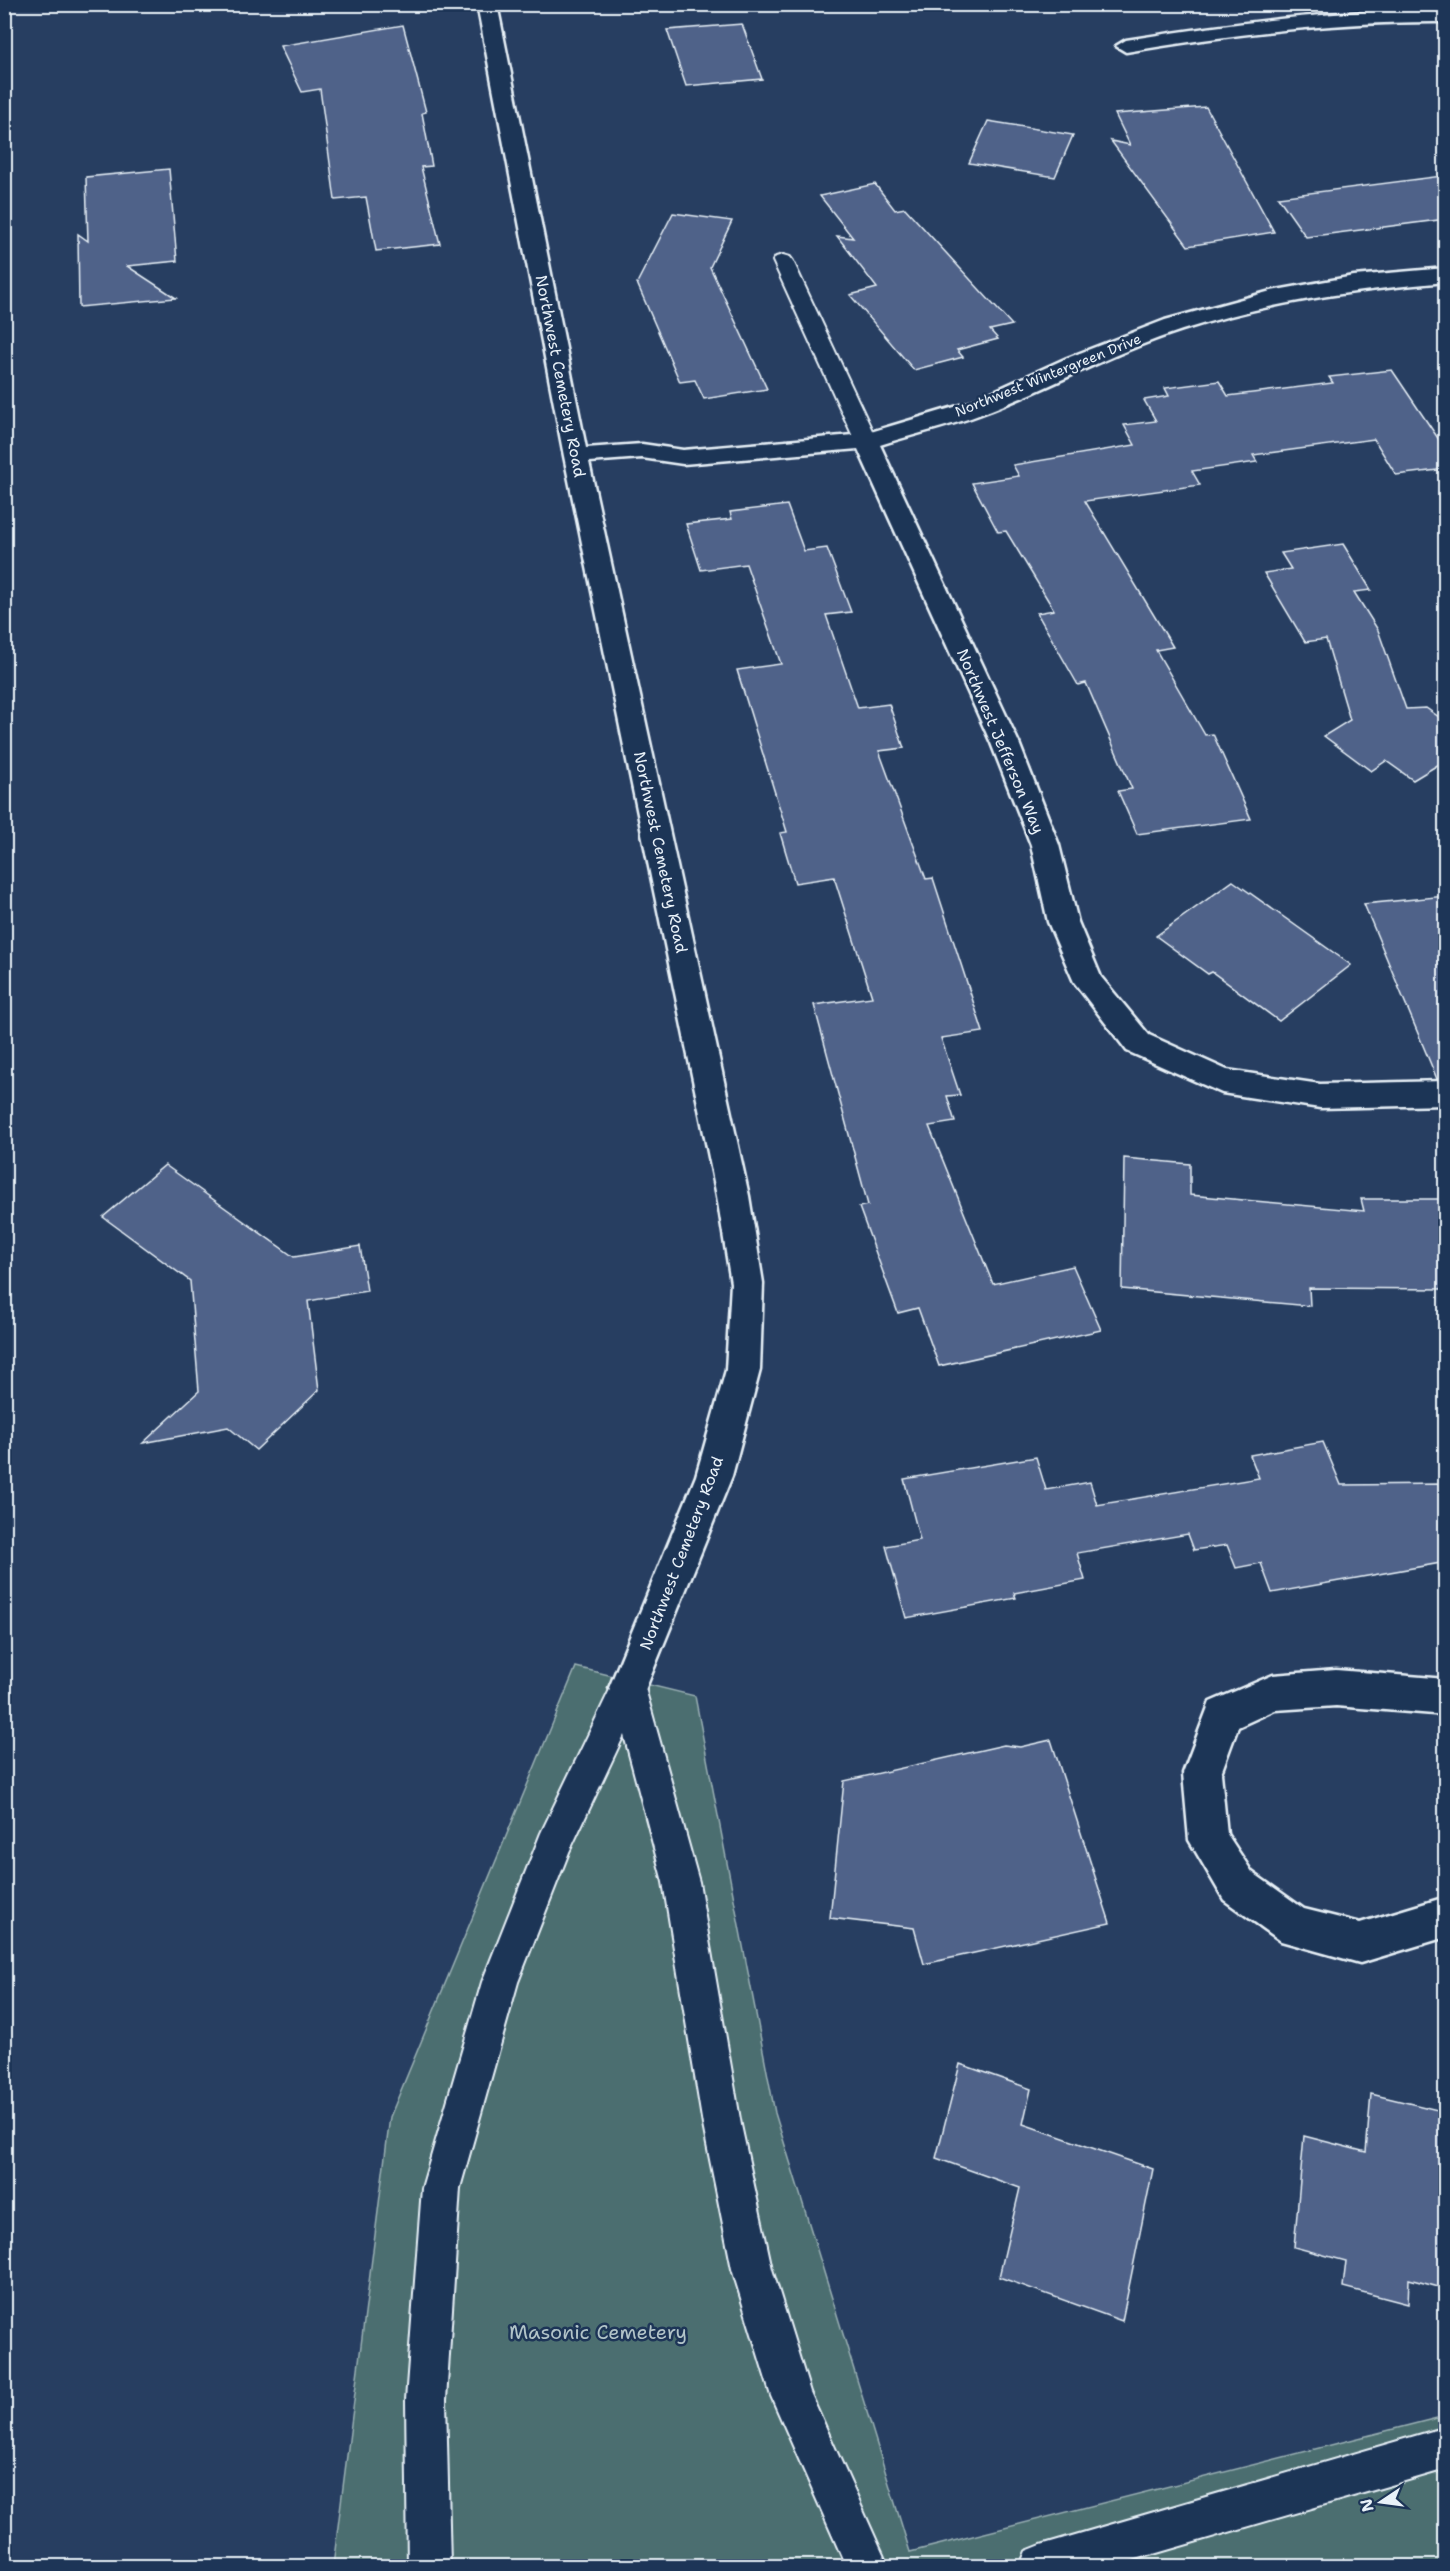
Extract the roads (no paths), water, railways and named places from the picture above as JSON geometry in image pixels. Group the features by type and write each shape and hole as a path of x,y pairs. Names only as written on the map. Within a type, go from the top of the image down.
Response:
{"street":[{"name":"Northwest Cemetery Road","path":"487,4 576,456 708,1071 733,1196 747,1283 743,1370 714,1476 628,1688"},
{"path":"1126,46 1229,29 1316,20 1446,16"},
{"name":"Northwest Wintergreen Drive","path":"576,456 642,451 683,457 866,441 976,408 1075,363 1173,325 1271,298 1354,283 1446,275"},
{"name":"Northwest Jefferson Way","path":"866,441 1005,743 1045,845 1063,922 1089,982 1138,1043 1222,1081 1320,1096 1446,1093"},
{"path":"1446,1698 1336,1688 1274,1693 1223,1715 1202,1773 1208,1840 1238,1886 1295,1928 1360,1943 1446,1917"}],"lane":[{"path":"783,261 866,441"},
{"path":"429,2566 426,2400 441,2188 500,1982 554,1845 628,1688"},
{"path":"628,1688 681,1882 722,2125 752,2269 791,2396 867,2566"},
{"path":"1041,2566 1446,2448"}],"park label":[{"name":"Masonic Cemetery","path":"598,2332"}]}
